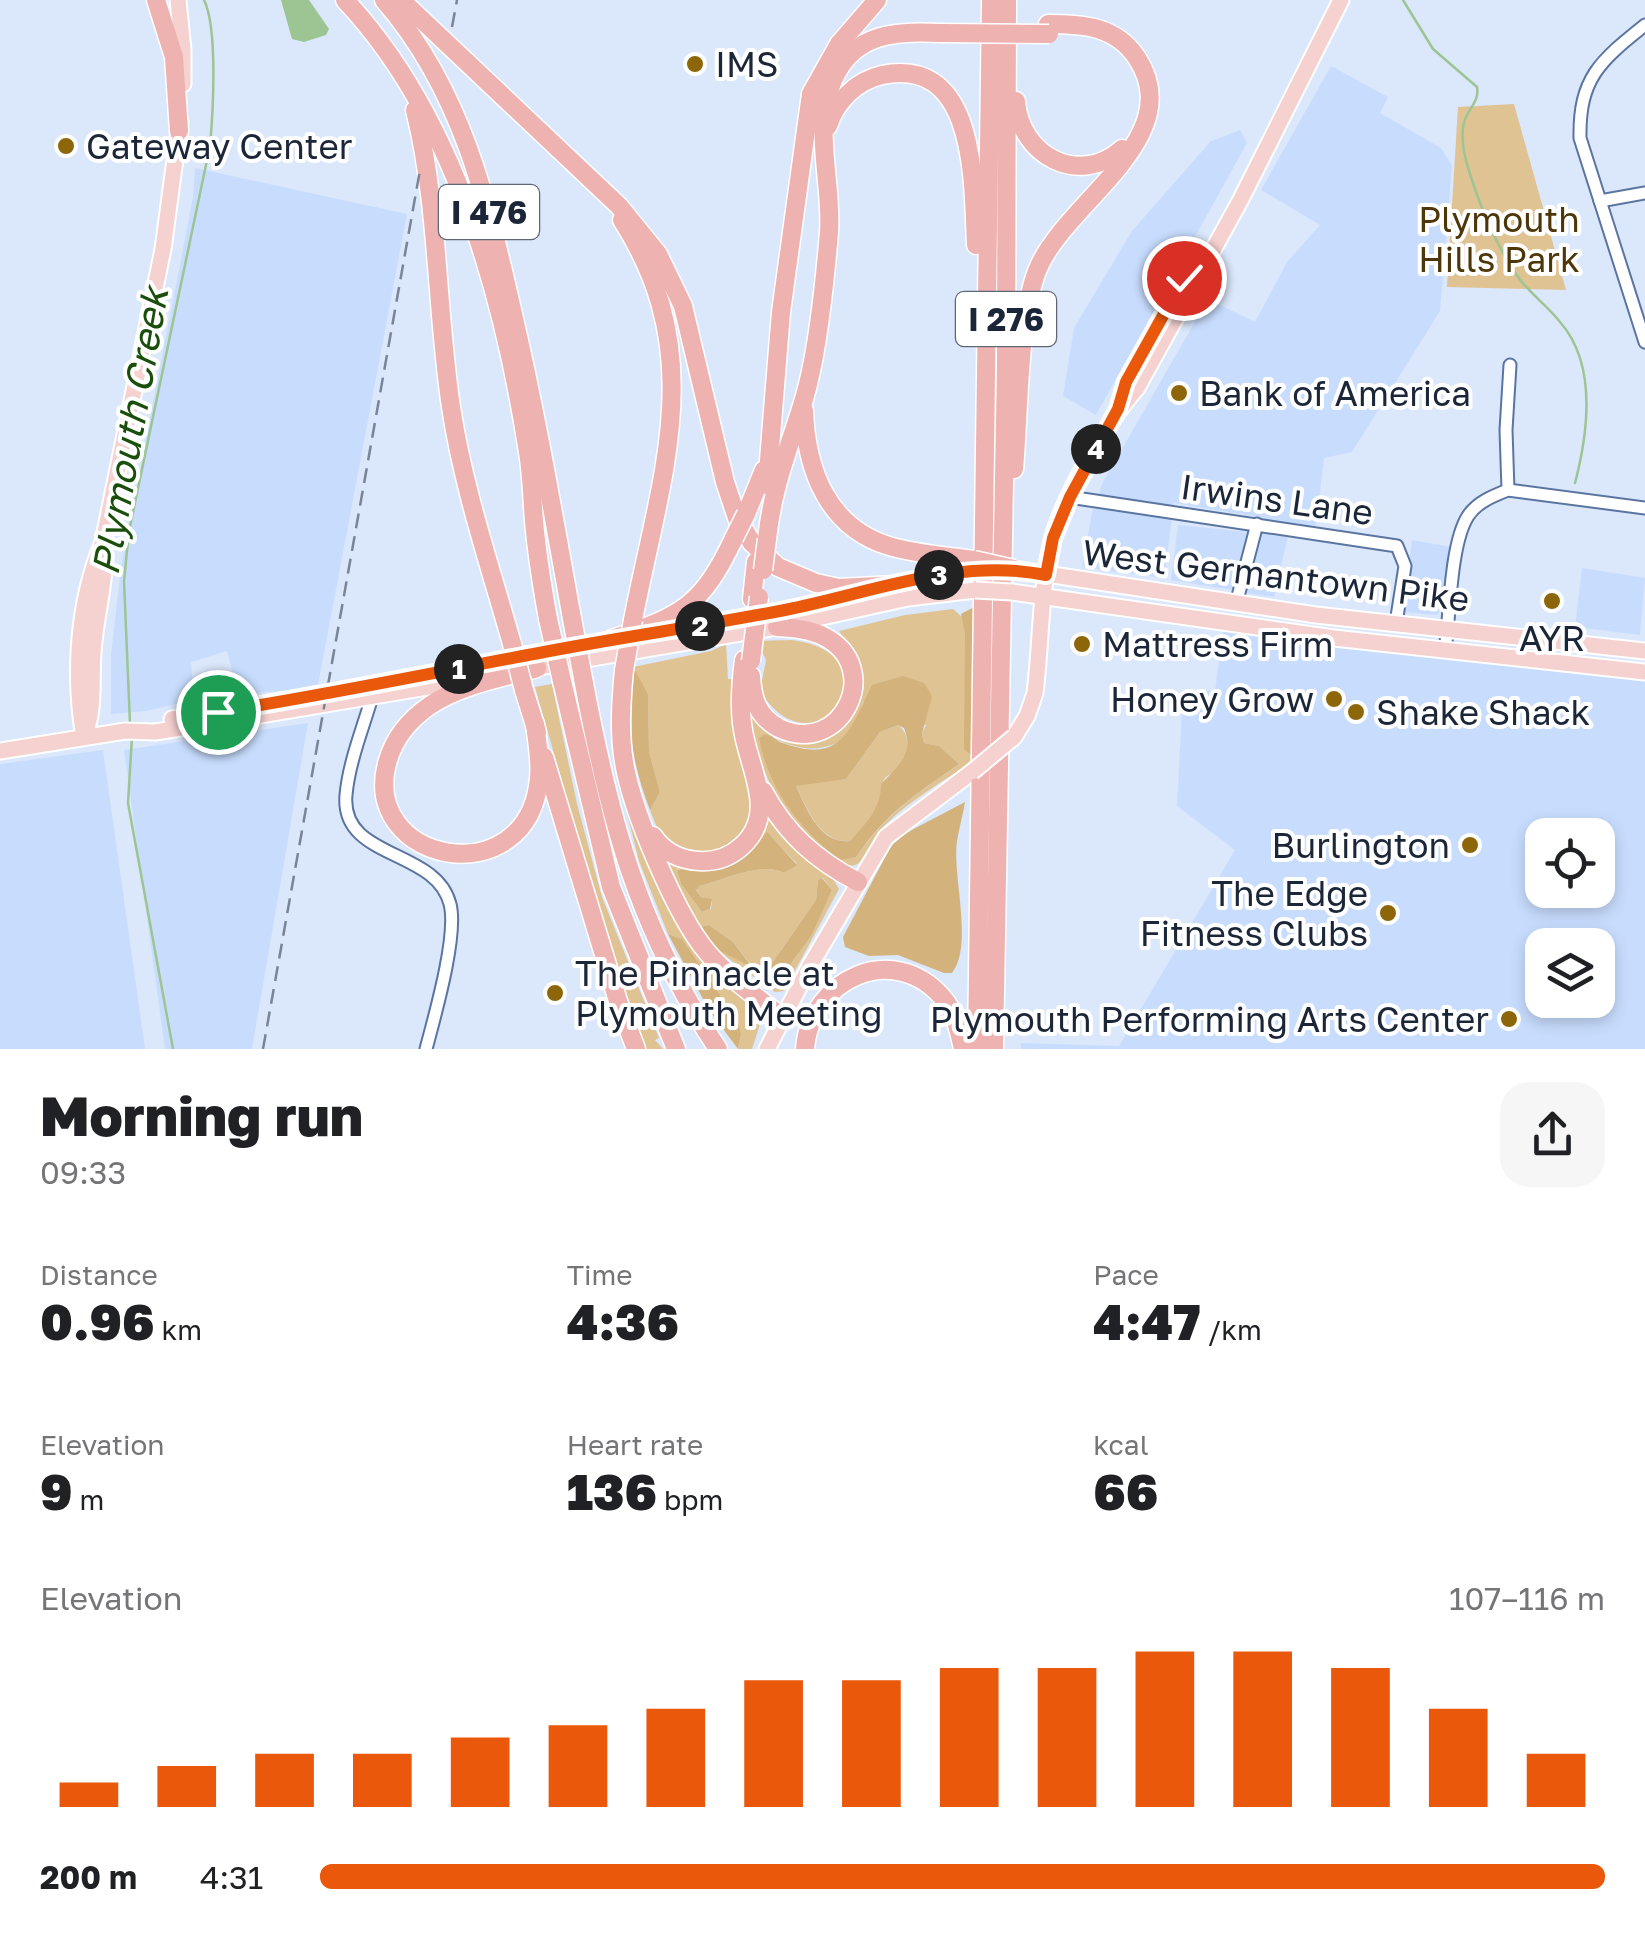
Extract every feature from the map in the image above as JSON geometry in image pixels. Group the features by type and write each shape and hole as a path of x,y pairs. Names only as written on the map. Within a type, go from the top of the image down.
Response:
{"highway":[{"path":"156,0 174,57 180,130"},
{"name":"I 476","path":"345,0 404,75 427,117 491,280 523,385 537,553 548,619 606,872 649,986 685,1049"},
{"name":"I 476","path":"384,0 422,48 472,156 491,220 600,768 630,877 666,963 718,1049"},
{"path":"402,0 594,183 642,231 658,254 683,306 725,482 743,533 766,559 816,583 839,588 895,585"},
{"path":"638,810 656,841 675,856 696,861 721,858 742,846 756,826 760,800 741,710 760,566 794,210 809,104 820,73 838,44 877,0"},
{"name":"I 276","path":"977,1049 991,0"},
{"path":"1008,0 1016,107 1024,132 1039,151 1060,163 1080,166 1103,162 1125,146 1139,123 1142,94 1135,69 1105,40 1049,29"},
{"name":"I 276","path":"994,1049 1008,0"},
{"path":"820,73 844,47 877,28 900,23 943,28 1096,28 1126,45 1144,72 1150,91 1146,125 1052,243 1033,282 1027,310 999,638"},
{"path":"763,536 772,493 810,375 828,233 825,102 834,77 847,58 866,42 887,34 943,28"},
{"path":"825,151 828,124 836,108 854,88 872,78 888,74 913,76 934,86 952,102 964,124 968,145 978,327 984,336"},
{"path":"404,75 428,173 441,328 459,453 524,690 636,1049"},
{"path":"594,183 612,205 646,264 661,302 673,360 666,452 624,670 624,764 638,810 693,933 721,967 783,1018"},
{"path":"804,400 805,436 813,471 825,499 857,530 886,545 974,565 1014,569"},
{"path":"612,640 659,624 688,606 709,586 762,476 771,425"},
{"path":"748,660 756,705 776,726 811,733 833,724 844,714 854,680 842,650 811,632 776,627"},
{"path":"535,724 540,760 537,790 520,827 498,846 467,855 440,852 416,841 398,824 384,784 390,754 404,727 426,708 452,694 537,668"},
{"path":"756,777 772,808 798,843 858,882"},
{"path":"996,906 1004,963 1006,1049"},
{"path":"805,1049 809,1024 829,992 852,976 878,971 909,976 937,992 951,1012 963,1049"},
{"path":"649,986 676,1049"}],"main road":[{"path":"84,737 80,714 81,645 94,564 103,542 163,249 180,130 184,50 178,0"},
{"path":"767,1049 886,837 1014,737 1027,716 1034,694 1053,538 1070,497 1118,409 1126,382 1297,86 1341,0"},
{"path":"84,737 93,713 93,654 105,570 103,542"},
{"name":"West Germantown Pike","path":"130,731 152,722 340,693 788,610 974,565"},
{"name":"West Germantown Pike","path":"1014,569 1236,604 1645,651"},
{"name":"West Germantown Pike","path":"0,751 130,731 155,732 372,697 776,627 908,598 975,590 1445,651 1645,672"},
{"path":"93,713 130,731"}],"street":[{"path":"1645,25 1613,52 1592,77 1580,107 1580,138 1641,315 1645,342"},
{"path":"1600,200 1645,193"},
{"path":"1508,490 1510,365"},
{"path":"1445,651 1458,536 1469,514 1488,498 1508,490 1645,508"},
{"name":"Irwins Lane","path":"1070,497 1397,546 1404,566 1396,624"},
{"path":"1236,604 1257,524"},
{"path":"372,697 346,797 348,821 364,840 443,883 452,907 451,935 426,1049"}],"shaded area":[{"path":"281,0 309,0 329,29 326,35 304,42 292,39"},
{"path":"1331,66 1388,97 1380,113 1441,148 1452,166 1440,311 1352,452 1324,458 1316,526 1291,523 1274,597 1244,593 1264,518 1174,503 1164,578 1082,567 1092,513 1103,482 1208,299 1255,322 1287,262 1320,225 1261,190"},
{"path":"1240,130 1247,143 1096,415 1063,396 1074,328 1132,231 1211,141"},
{"path":"195,168 407,214 317,690 238,693 227,651 191,662 194,700 111,714 111,655 121,567 193,198"},
{"path":"1178,525 1247,532 1233,590 1171,580"},
{"path":"1412,540 1451,547 1442,607 1437,615 1403,612"},
{"path":"1582,568 1645,578 1640,635 1575,627"},
{"path":"976,606 973,757 964,749 965,634 961,614"},
{"path":"1224,623 1645,672 1645,1049 1021,1049 1021,1043 1119,1046 1235,850 1177,806 1183,690 1215,691"},
{"path":"633,667 648,694 649,752 660,792 650,810 631,740"},
{"path":"903,676 924,683 932,696 922,734 924,743 939,746 959,764 891,816 856,857 840,860 799,821 778,791 759,738 765,734 806,749 833,745 851,726 872,685","holes":["898,725 904,728 906,753 881,784 871,815 850,841 830,837 816,823 796,786 846,779 880,732"]},
{"path":"308,723 252,1049 165,1049 124,750"},
{"path":"103,750 145,1049 0,1049 0,764"},
{"path":"965,802 956,856 961,946 952,973 898,955 869,956 845,947 843,937 891,846 906,833"},
{"path":"767,832 797,865 784,873 754,870 699,886 696,890 701,897 712,899 710,909 702,912 681,884 677,870 735,857"},
{"path":"822,878 832,890 812,935 792,962 783,983 772,980 768,969 816,900 818,880"},
{"path":"709,925 733,942 752,967 714,948 699,927"},
{"path":"668,934 682,939 738,1022 738,1049 709,1010"}],"green space":[{"name":"Plymouth Hills Park","path":"1514,104 1566,290 1447,287 1458,107"},
{"path":"953,609 963,618 966,747 973,761 895,816 881,829 863,859 848,865 813,841 784,808 757,750 748,705 767,728 782,738 798,742 829,736 852,717 863,688 858,660 839,631 905,615","holes":["863,702 926,725 924,743 939,746 959,764 891,816 856,857 798,820 772,735 801,748 834,744 851,731"]},
{"path":"792,640 825,650 842,667 846,686 839,705 824,718 804,723 782,715 760,691 766,660 757,641"},
{"path":"726,644 728,679 733,679 735,739 752,808 749,823 731,844 718,850 690,851 665,838 650,810 660,792 649,752 648,694 633,667 711,651"},
{"path":"552,684 577,804 602,897 659,1038 655,1040 663,1049 646,1049 617,975 535,687"},
{"path":"898,725 905,734 907,751 898,768 884,780 879,802 866,823 850,841 822,831 796,786 846,779 880,732"},
{"path":"619,781 666,895 762,1018 752,1049 738,1049 741,1035 682,939 668,934 639,861"},
{"path":"765,815 839,889 784,991 775,992 714,948 751,965 733,942 709,925 699,927 667,862 672,859 689,865 717,865 739,853","holes":["767,833 797,864 784,873 754,870 699,886 696,889 701,897 712,900 711,909 702,912 681,884 677,869 726,866 741,858","823,878 832,890 812,935 792,962 783,983 772,980 768,969 816,900 818,880"]}],"waterway":[{"name":"Plymouth Creek","path":"130,724 124,581 129,531 210,146 213,50 204,0"},
{"path":"1403,0 1433,49 1477,87 1462,136 1478,199 1514,271 1560,322 1580,358 1586,421 1575,483"},
{"name":"Plymouth Creek","path":"132,737 128,803 173,1049"}],"railway":[{"path":"452,27 457,0"},
{"path":"263,1049 420,170"}],"place":[{"name":"IMS","path":"695,64"},
{"name":"Gateway Center","path":"66,146"},
{"name":"Bank of America","path":"1179,393"},
{"name":"AYR","path":"1552,601"},
{"name":"Mattress Firm","path":"1082,644"},
{"name":"Honey Grow","path":"1334,699"},
{"name":"Shake Shack","path":"1356,712"},
{"name":"Burlington","path":"1470,845"},
{"name":"The Edge Fitness Clubs","path":"1388,913"},
{"name":"The Pinnacle at Plymouth Meeting","path":"555,993"},
{"name":"Plymouth Performing Arts Center","path":"1509,1019"}],"route":[{"path":"218,712 788,610 951,572 996,568 1046,575 1053,538 1070,497 1118,409 1126,382 1184,278"}]}
